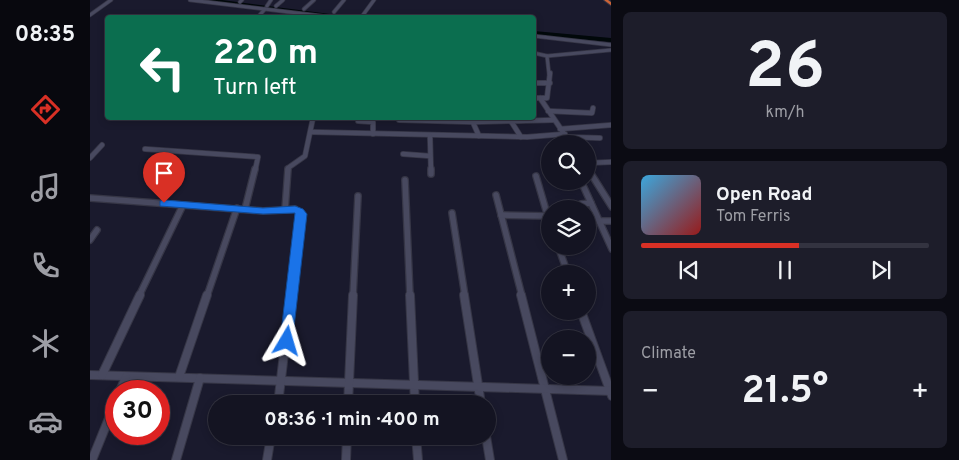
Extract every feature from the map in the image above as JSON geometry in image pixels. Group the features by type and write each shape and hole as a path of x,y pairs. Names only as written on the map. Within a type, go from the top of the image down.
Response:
{"street":[{"path":"91,14 111,0"},
{"path":"190,0 266,8 309,15"},
{"path":"260,15 271,0"},
{"path":"276,6 283,0"},
{"path":"304,9 314,0"},
{"path":"334,12 344,0"},
{"path":"363,15 374,0"},
{"path":"536,36 611,45"},
{"path":"536,53 547,56 611,50"},
{"path":"536,98 547,98 550,83 547,56"},
{"path":"536,83 550,83"},
{"path":"540,98 564,135"},
{"path":"548,111 592,113 593,108"},
{"path":"285,210 288,168 305,156 314,120"},
{"path":"479,136 472,120 554,120"},
{"path":"510,120 521,137"},
{"path":"358,121 373,122 373,134"},
{"path":"560,129 611,125"},
{"path":"312,132 430,136 541,137"},
{"path":"430,136 431,174"},
{"path":"596,138 600,138"},
{"path":"90,158 102,146"},
{"path":"145,149 258,157 245,209"},
{"path":"403,154 430,156"},
{"path":"596,163 611,162"},
{"path":"536,176 544,200"},
{"path":"405,180 415,395"},
{"path":"596,182 611,205"},
{"path":"496,195 563,460"},
{"path":"348,395 358,196"},
{"path":"90,198 275,212 295,209 301,214 280,395"},
{"path":"102,375 183,205"},
{"path":"179,377 237,208"},
{"path":"452,213 480,395"},
{"path":"596,214 611,247"},
{"path":"501,215 541,216"},
{"path":"599,221 611,221"},
{"path":"90,240 97,230"},
{"path":"90,375 349,380 611,392 584,320"},
{"path":"176,460 200,378"},
{"path":"92,460 105,428"},
{"path":"267,460 270,445"},
{"path":"346,460 347,445"},
{"path":"417,445 418,460"},
{"path":"488,445 490,460"}],"waterway":[{"path":"209,0 334,15"},
{"path":"536,33 611,40"}],"route":[{"path":"164,203 275,212 295,209 300,211 287,341"}]}
